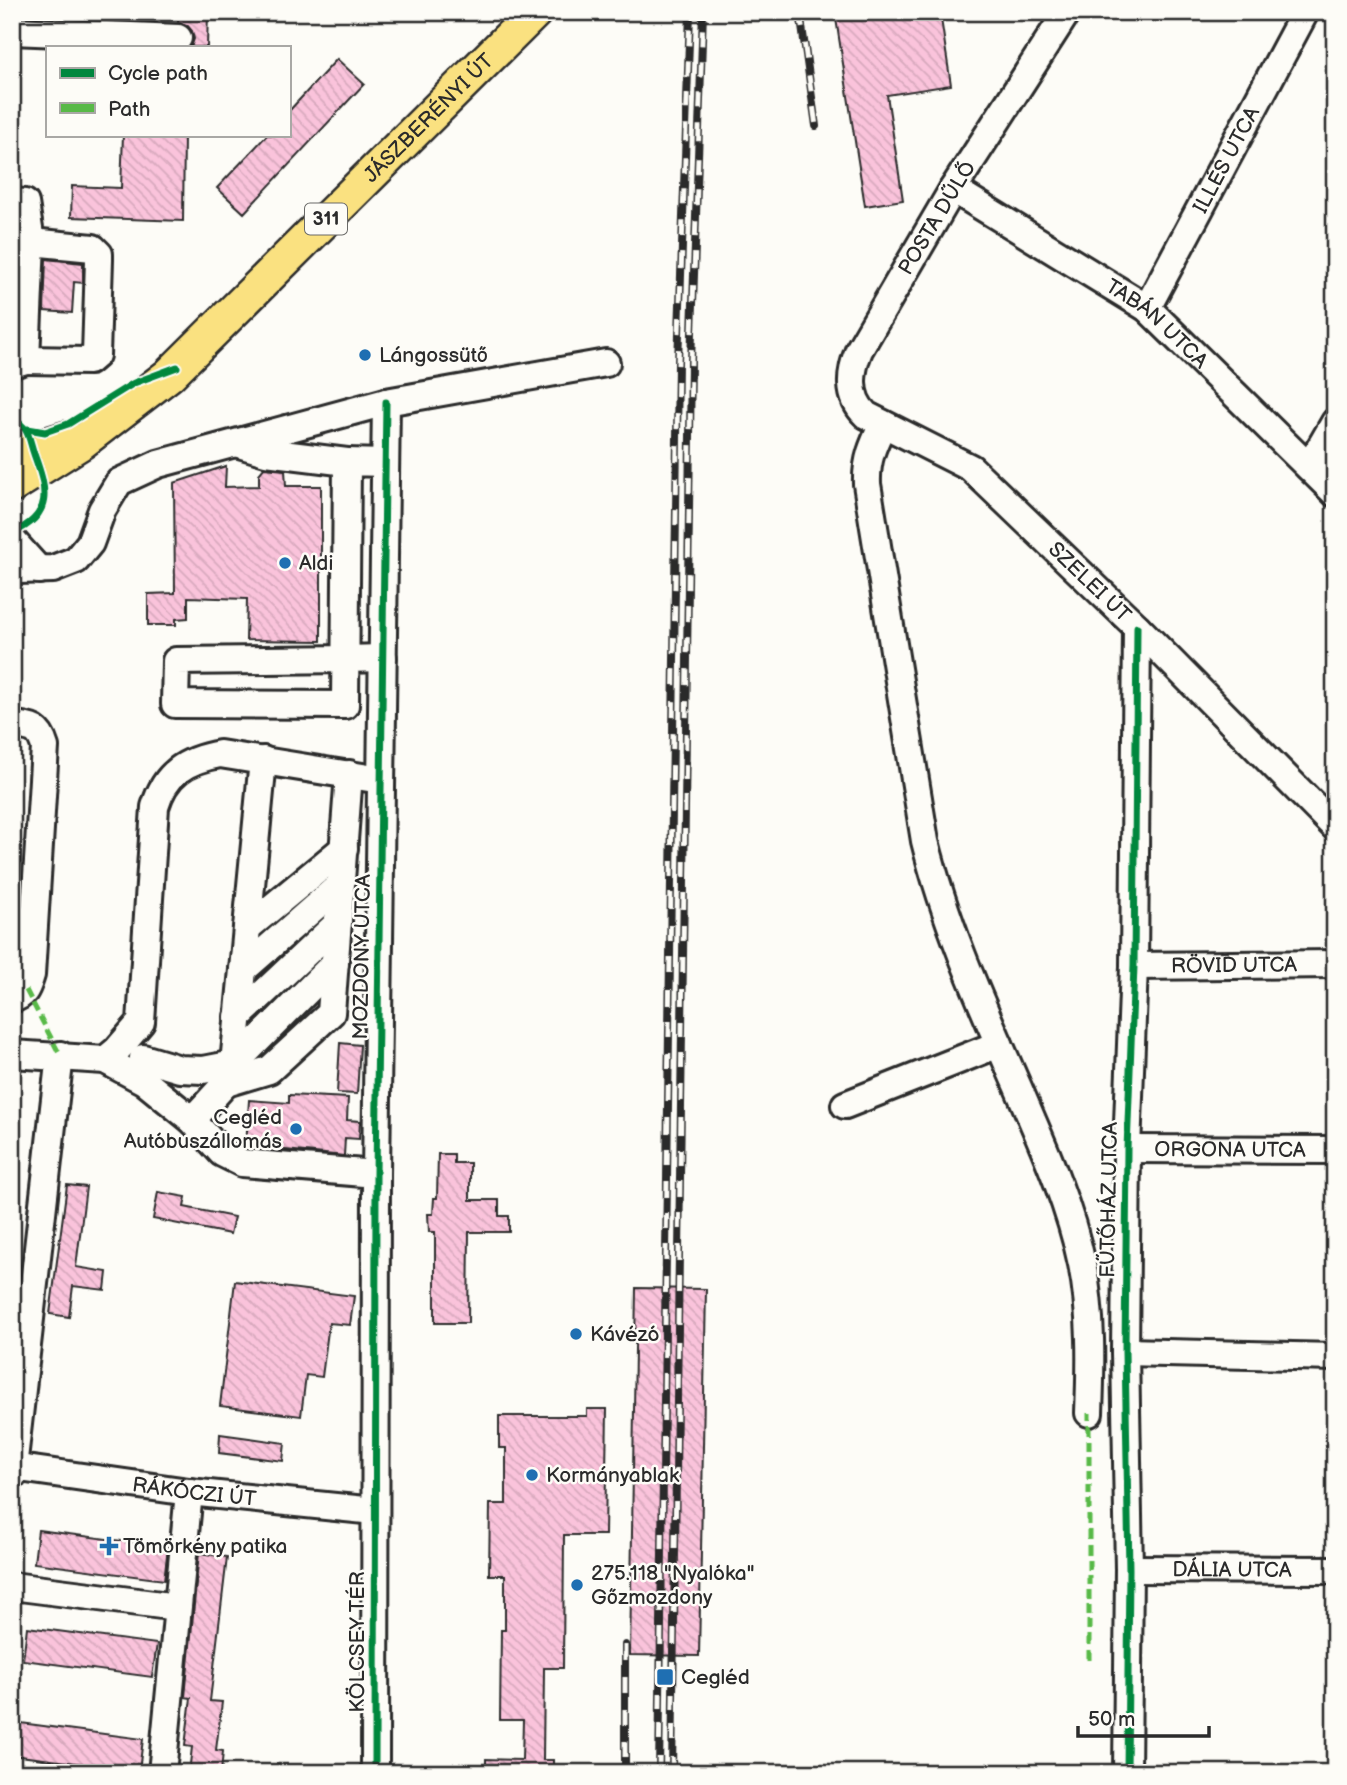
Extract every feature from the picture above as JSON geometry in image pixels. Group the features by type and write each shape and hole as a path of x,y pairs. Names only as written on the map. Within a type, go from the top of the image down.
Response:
{"main road":[{"name":"JÁSZBERÉNYI ÚT","path":"12,486 82,442 177,368 535,12"},
{"name":"JÁSZBERÉNYI ÚT","path":"12,452 54,444 86,430 140,398"}],"street":[{"name":"POSTA DŰLŐ","path":"883,424 857,407 852,393 853,363 953,189 1067,12"},
{"name":"ILLÉS UTCA","path":"1147,308 1305,12"},
{"path":"12,31 178,38"},
{"name":"TABÁN UTCA","path":"953,189 1147,308 1335,493"},
{"path":"12,202 25,202 31,242 19,362 89,361 96,355 99,254 93,248 31,242"},
{"path":"12,565 19,570 53,569 76,559 90,543 102,510 119,482 158,464 386,402 606,363"},
{"name":"MOZDONY UTCA","path":"375,1511 376,1174 386,402"},
{"path":"1309,467 1335,422"},
{"path":"883,424 869,452 866,466 867,484 925,841 948,920 1041,1141 1076,1241 1086,1289 1091,1337 1089,1413"},
{"name":"SZELEI ÚT","path":"883,424 971,468 1138,627 1335,827"},
{"path":"236,443 266,452 347,462 385,463"},
{"path":"347,462 346,659 345,705 175,704 176,661 346,659 383,658"},
{"path":"12,540 39,570"},
{"name":"FŰTŐHÁZ UTCA","path":"1127,1773 1129,1569 1125,1352 1126,1149 1135,965 1138,627"},
{"path":"12,725 35,729 41,735 45,747 30,975 26,990 21,996 12,999"},
{"path":"376,1174 242,1163 222,1153 144,1069 141,1022 155,807 160,791 170,778 183,766 200,758 220,754 381,780"},
{"path":"192,1120 230,1074 263,760"},
{"path":"12,1054 106,1060 144,1069 203,1070 230,1074 269,1070 331,1013 349,775"},
{"path":"247,928 344,848"},
{"path":"243,970 341,884"},
{"path":"238,1017 338,923"},
{"name":"RÖVID UTCA","path":"1135,965 1335,964"},
{"path":"106,1060 141,1022"},
{"path":"845,1105 999,1044"},
{"path":"13,1470 60,1055"},
{"name":"ORGONA UTCA","path":"1126,1149 1335,1150"},
{"path":"1125,1352 1335,1357"},
{"name":"RÁKÓCZI ÚT","path":"13,1470 375,1511"},
{"path":"162,1773 189,1492"},
{"name":"KÖLCSEY TÉR","path":"375,1511 375,1773"},
{"name":"DÁLIA UTCA","path":"1129,1569 1335,1570"},
{"path":"12,1586 177,1607"}],"building":[{"path":"179,12 208,12 207,46 191,46 194,39 192,31 187,25 178,22"},
{"path":"835,12 940,12 951,85 887,95 903,200 865,206"},
{"path":"337,59 364,84 244,213 217,188 266,136 290,136 290,110"},
{"path":"123,136 184,136 183,221 71,217 72,186 121,188"},
{"path":"46,259 83,263 83,283 74,282 72,313 44,311"},
{"path":"226,466 225,487 259,486 259,474 264,468 285,470 286,486 321,486 321,641 246,640 247,599 188,597 188,618 176,619 176,625 148,625 148,594 175,593 174,483"},
{"path":"340,1043 360,1045 357,1094 337,1093"},
{"name":"Cegléd Autóbuszállomás","path":"289,1095 348,1098 347,1120 360,1121 359,1139 345,1138 344,1156 246,1146 249,1100 289,1103"},
{"path":"438,1154 454,1154 454,1163 470,1163 470,1200 499,1200 499,1216 509,1216 509,1232 469,1232 468,1323 435,1323 435,1232 429,1232 428,1214 433,1214 434,1198 437,1198"},
{"path":"67,1185 86,1187 76,1267 107,1272 105,1290 73,1286 69,1317 50,1314"},
{"path":"158,1192 186,1197 184,1207 234,1217 230,1234 153,1219"},
{"path":"235,1281 354,1296 350,1325 329,1323 322,1377 306,1375 301,1416 220,1406"},
{"path":"636,1288 706,1289 699,1656 630,1655"},
{"path":"587,1409 607,1409 605,1535 564,1535 563,1668 544,1668 543,1760 553,1760 553,1773 486,1773 486,1759 522,1760 523,1720 500,1720 501,1630 505,1630 505,1575 489,1575 490,1504 506,1504 506,1448 499,1448 499,1416 587,1416"},
{"path":"220,1434 285,1443 283,1461 219,1453"},
{"path":"38,1530 168,1547 164,1580 34,1563"},
{"path":"199,1553 227,1557 210,1701 222,1702 216,1750 223,1751 221,1773 189,1773 192,1747 185,1746 191,1698 185,1697"},
{"path":"27,1627 157,1644 152,1677 23,1660"},
{"path":"13,1722 143,1739 139,1771 12,1755"}],"railway":[{"path":"659,1773 678,363 690,12"},
{"path":"672,1773 691,362 703,12"},
{"path":"800,12 816,126"},
{"path":"625,1645 625,1773"}],"marked path":[{"path":"26,990 60,1055"},
{"path":"1089,1413 1089,1660"}],"cycle path":[{"path":"28,429 45,432 68,424 134,383 177,367"},
{"path":"375,1773 376,1174 386,402"},
{"path":"12,418 28,433 44,490 41,510 26,526 12,533"},
{"path":"1127,1773 1129,1569 1125,1352 1127,1149 1134,966 1137,627"}],"place":[{"name":"Lángossütő","path":"365,355"},
{"name":"Aldi","path":"285,563"},
{"name":"Cegléd Autóbuszállomás","path":"296,1129"},
{"name":"Kávézó","path":"576,1334"},
{"name":"Kormányablak","path":"532,1475"},
{"name":"Tömörkény patika","path":"109,1546"},
{"name":"275.118 \"Nyalóka\" Gőzmozdony","path":"577,1585"},
{"name":"Cegléd","path":"665,1677"}]}
